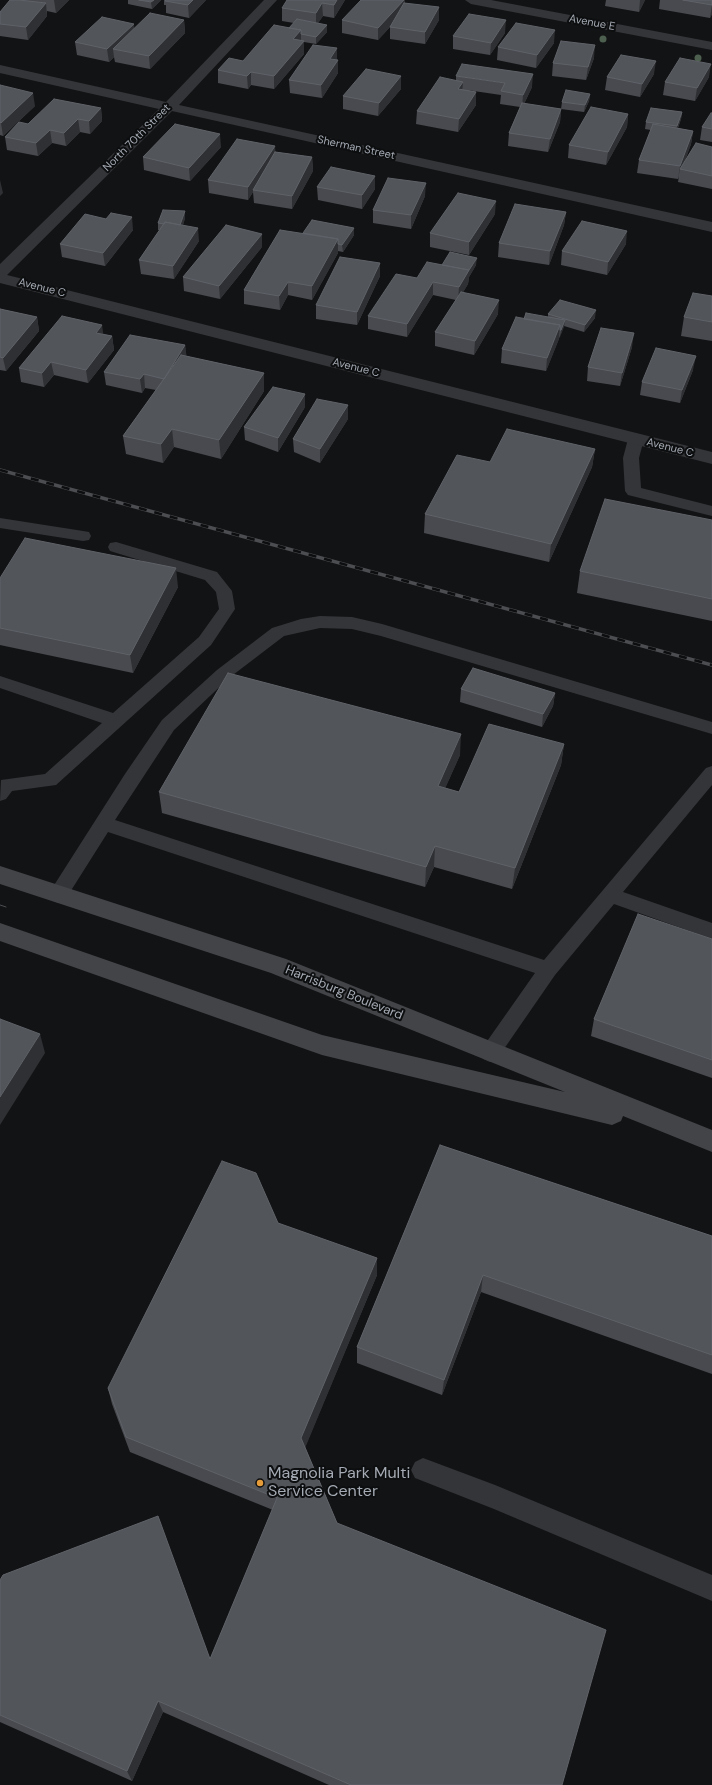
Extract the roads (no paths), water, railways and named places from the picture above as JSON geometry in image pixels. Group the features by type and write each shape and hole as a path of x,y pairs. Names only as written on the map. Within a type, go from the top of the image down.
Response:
{"main road":[{"name":"Harrisburg Boulevard","path":"0,876 278,966 490,1053 712,1141"},
{"name":"Harrisburg Boulevard","path":"0,932 322,1046 681,1130"}],"street":[{"name":"North 70th Street","path":"0,272 170,107 271,0"},
{"name":"Avenue E","path":"471,0 712,46"},
{"name":"Sherman Street","path":"0,69 712,227"},
{"name":"Avenue C","path":"0,278 712,458"}],"lane":[{"path":"636,439 631,458 633,491 712,511"},
{"path":"0,523 83,536"},
{"path":"2,787 50,780 205,641 227,609 224,591 211,576 116,547"},
{"path":"58,894 168,725 223,674 278,632 320,622 352,623 382,630 712,728"},
{"path":"0,682 116,721"},
{"path":"490,1053 548,969 712,772"},
{"path":"103,823 548,969"},
{"path":"610,895 712,931"},
{"path":"423,1470 495,1497 712,1588"}],"tram line":[{"path":"0,905 6,907"}],"railway":[{"path":"0,470 712,665"}],"place":[{"name":"Magnolia Park Multi Service Center","path":"260,1483"}]}
